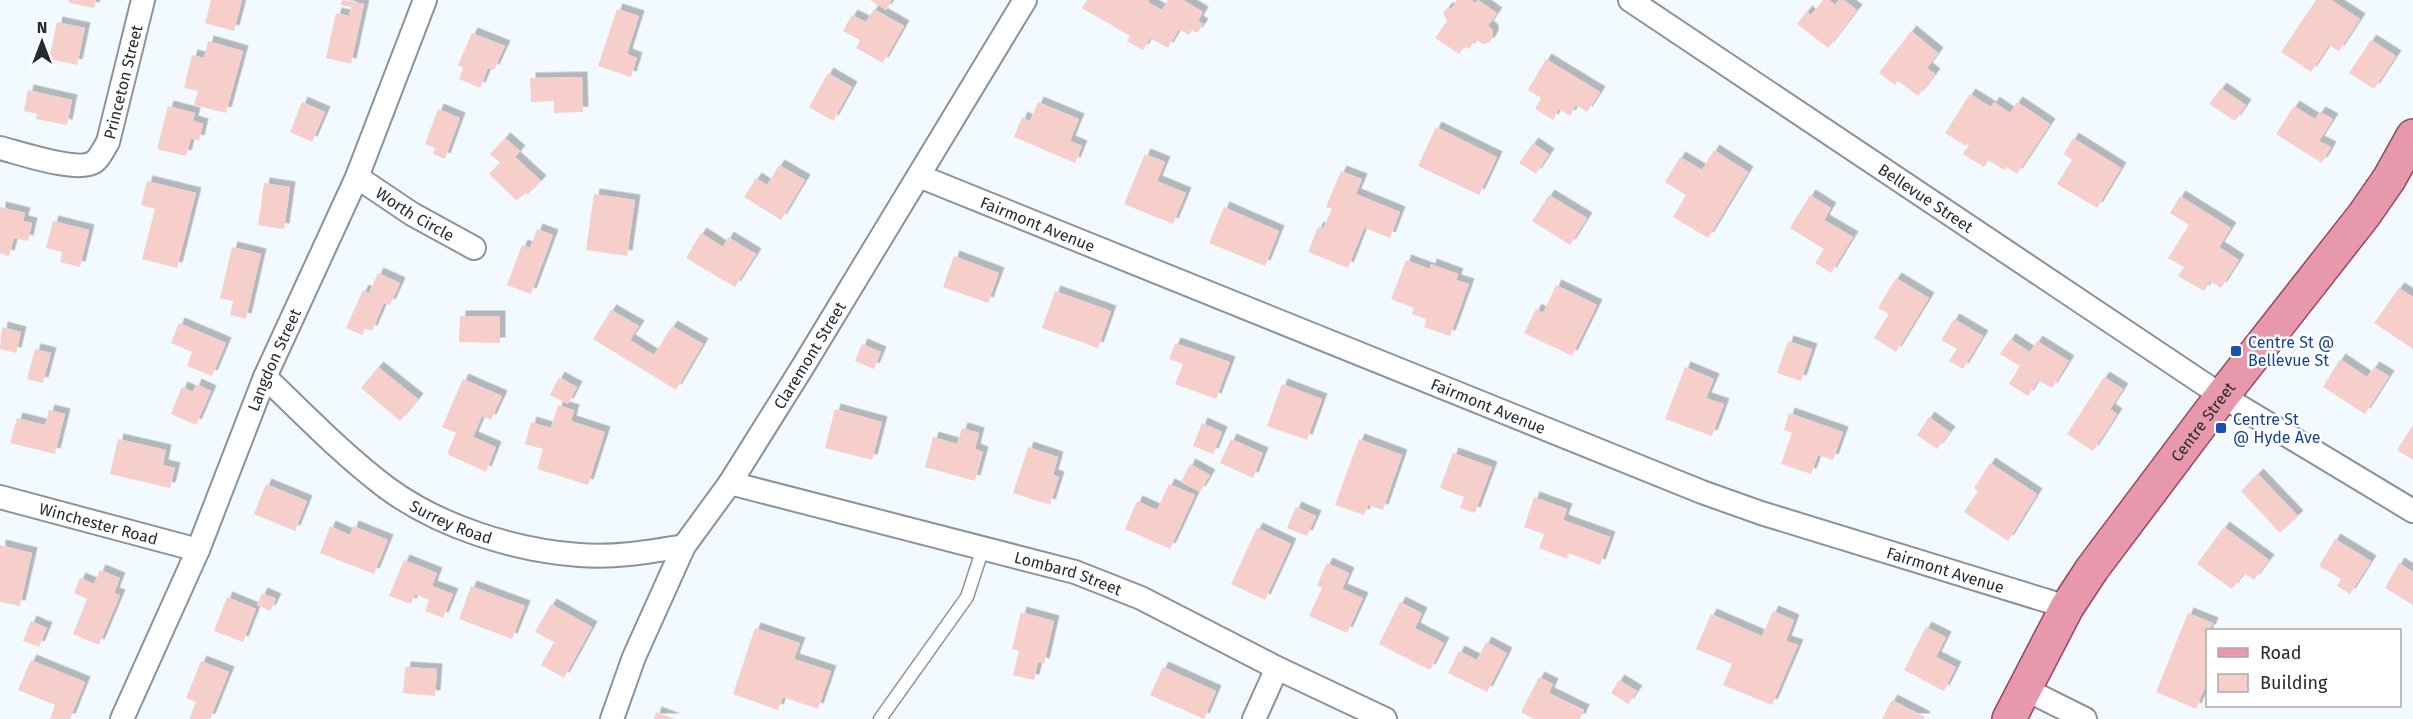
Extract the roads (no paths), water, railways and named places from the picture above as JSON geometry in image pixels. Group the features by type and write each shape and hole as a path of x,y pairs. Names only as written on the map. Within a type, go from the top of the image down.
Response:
{"main road":[{"name":"Centre Street","path":"2010,719 2067,607 2222,396 2364,215 2389,179 2413,136"}],"street":[{"name":"Princeton Street","path":"0,148 63,163 84,165 95,161 108,142 143,0"},
{"name":"Langdon Street","path":"122,719 198,550 264,377 357,177 425,0"},
{"name":"Claremont Street","path":"612,719 642,637 684,546 730,483 919,176 1024,0"},
{"name":"Bellevue Street","path":"1630,0 2222,396 2413,511"},
{"name":"Fairmont Avenue","path":"919,176 1702,492 1761,513 2067,607"},
{"name":"Worth Circle","path":"357,177 412,214 474,248"},
{"name":"Surrey Road","path":"264,377 388,488 447,523 507,544 580,556 632,555 684,546"},
{"name":"Lombard Street","path":"730,483 1075,572 1111,584 1277,668 1385,719"},
{"name":"Winchester Road","path":"0,497 198,550"},
{"path":"1254,719 1277,668"},
{"path":"2025,689 2085,719"}],"lane":[{"path":"880,719 967,597 983,548"}],"place":[{"name":"Centre St @ Bellevue St","path":"2236,351"},
{"name":"Centre St @ Hyde Ave","path":"2221,428"}]}
